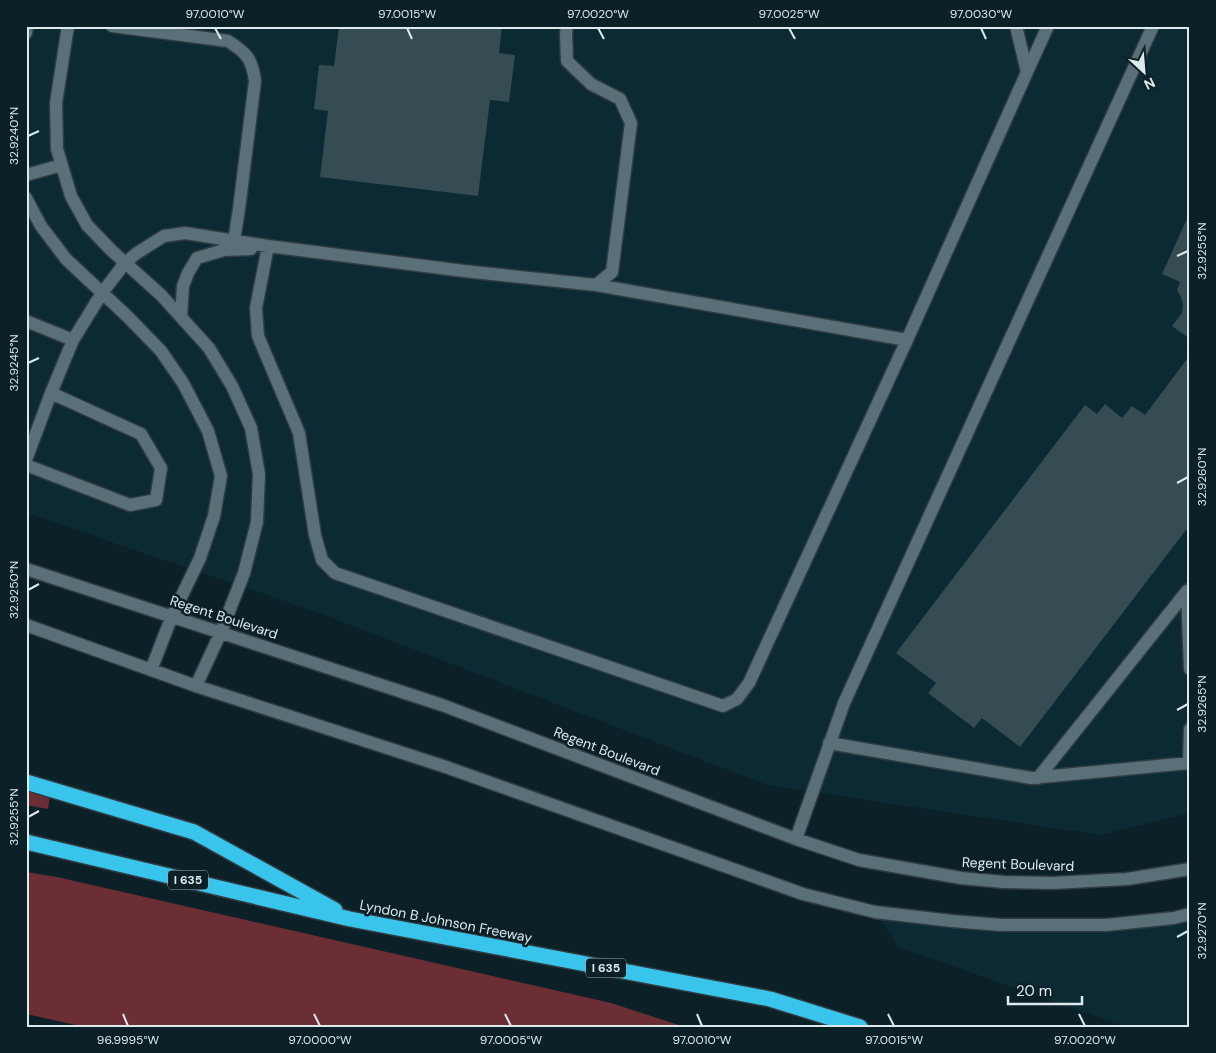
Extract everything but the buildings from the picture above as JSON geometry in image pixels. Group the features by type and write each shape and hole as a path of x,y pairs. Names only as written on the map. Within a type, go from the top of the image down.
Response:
{"highway":[{"path":"26,782 194,832 350,919"},
{"name":"Lyndon B Johnson Freeway","path":"26,842 350,919 770,999 860,1027"}],"street":[{"path":"26,34 27,26"},
{"path":"68,26 56,103 57,149 71,196 87,225 161,295 209,348 232,386 251,428 259,474 257,522 244,573 221,632 196,686"},
{"path":"112,26 228,41 248,56 253,68 254,81 234,241"},
{"path":"567,26 567,61 591,84 620,99 631,123 612,272 596,284"},
{"path":"1016,26 1027,72"},
{"path":"268,246 256,308 258,336 299,433 315,535 322,560 335,573 723,706 737,699 749,683 907,340 1048,26"},
{"path":"796,839 844,703 1153,26"},
{"path":"26,175 62,165"},
{"path":"26,198 41,226 66,259 128,316 161,352 183,383 208,432 221,476 214,516 200,558 172,616 151,670"},
{"path":"26,460 73,340 102,293 125,263 137,253 164,236 185,233 268,246 464,271 596,284 907,340"},
{"path":"181,317 183,286 197,258 224,250 254,249 268,246"},
{"path":"26,321 73,340"},
{"path":"26,465 130,505 156,500 161,468 141,434 51,393"},
{"name":"Regent Boulevard","path":"26,569 442,705 796,839 859,860 961,878 1053,883 1127,880 1190,869"},
{"path":"1038,778 1188,590"},
{"path":"1188,590 1190,669"},
{"path":"26,625 196,686 446,767 803,894 875,912 952,922 1001,925 1106,925 1174,918 1190,914"},
{"path":"829,743 1038,778 1190,765 1190,729"}],"shaded area":[{"path":"26,26 1190,26 1190,813 1100,835 767,785 311,610 26,513"},
{"path":"26,789 50,795 48,809 26,805"},
{"path":"26,872 57,877 611,1003 685,1027 85,1027 26,1014"},
{"path":"875,912 1001,925 1190,914 1190,1027 1126,1027 898,947"}]}
